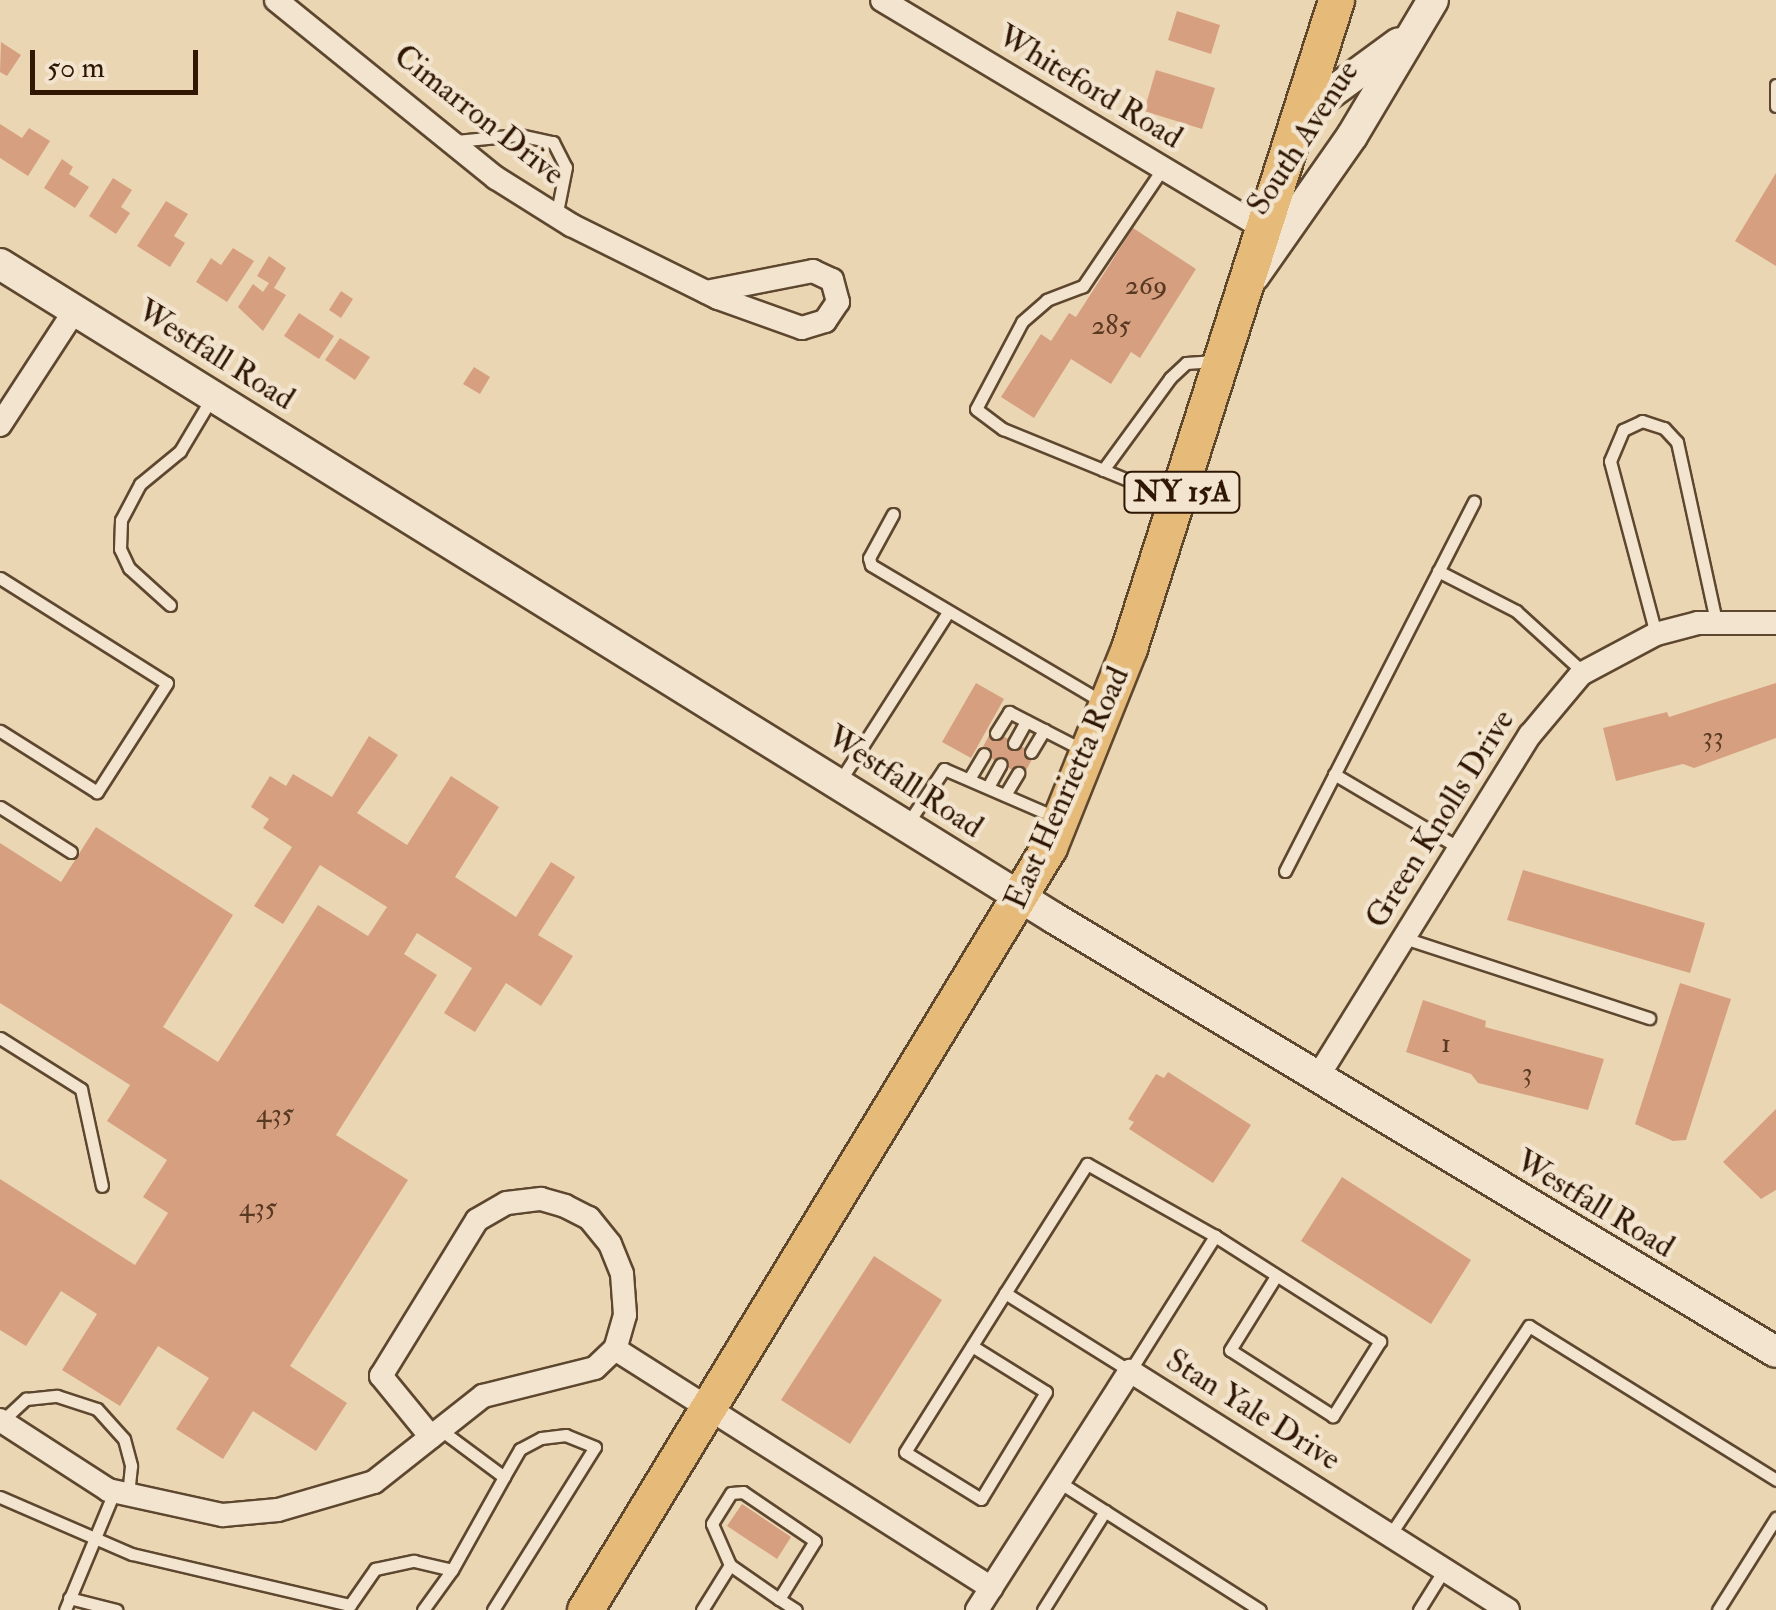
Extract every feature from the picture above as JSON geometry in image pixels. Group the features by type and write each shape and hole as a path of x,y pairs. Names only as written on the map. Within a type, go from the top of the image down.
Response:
{"main road":[{"name":"East Henrietta Road","path":"585,1610 1023,898 1060,819 1109,705 1179,501 1336,0"}],"street":[{"name":"Cimarron Drive","path":"276,0 456,141 496,178 556,217 706,292 802,328 826,321 838,302 832,280 812,271 706,292"},
{"name":"Whiteford Road","path":"882,0 1264,229"},
{"name":"South Avenue","path":"1298,117 1425,14"},
{"name":"South Avenue","path":"1252,278 1352,136 1425,14"},
{"name":"Westfall Road","path":"0,264 840,781 906,827 1776,1352"},
{"path":"0,425 7,398 74,310"},
{"name":"Green Knolls Drive","path":"1317,1078 1530,735 1583,672 1656,634 1716,621 1776,623"},
{"path":"1,1420 121,1494 223,1515 278,1510 374,1482 436,1434 483,1396 595,1368 615,1349 625,1315 622,1274 590,1218 541,1199 507,1203 478,1220 380,1376 436,1434"},
{"path":"615,1349 991,1588"},
{"name":"Stan Yale Drive","path":"977,1610 1130,1371 1508,1610"}],"lane":[{"path":"1776,86 1776,106"},
{"path":"456,141 519,135 553,142 566,167 556,217"},
{"path":"1163,168 1083,286 1047,300 1022,322 976,408 1003,429 1179,501"},
{"path":"1103,470 1186,363 1225,361"},
{"path":"170,604 129,568 120,549 121,520 140,484 180,451 214,396"},
{"path":"1656,634 1610,460 1622,430 1642,421 1664,428 1677,442 1716,621"},
{"path":"1284,871 1474,501"},
{"path":"893,514 868,558 871,566 947,614 1109,705"},
{"path":"1438,570 1516,611 1583,672"},
{"path":"0,578 167,683 97,792 0,731"},
{"path":"840,781 947,614"},
{"path":"996,733 1008,712 1089,753"},
{"path":"1014,743 1026,721"},
{"path":"1030,752 1044,730"},
{"path":"969,779 984,754"},
{"path":"988,787 1001,764"},
{"path":"906,827 944,769 1060,819"},
{"path":"1005,795 1018,774"},
{"path":"1334,774 1459,848"},
{"path":"0,807 71,852"},
{"path":"1404,938 1649,1018"},
{"path":"0,1038 81,1089 102,1186"},
{"path":"972,1346 1046,1392 981,1498 905,1452 1087,1164 1215,1236 1380,1341 1334,1416 1230,1350 1276,1276"},
{"path":"1005,1293 1130,1371 1215,1236"},
{"path":"1390,1535 1520,1330 1529,1326 1776,1480"},
{"path":"1,1420 26,1399 58,1396 97,1409 124,1440 132,1466 121,1494 94,1539 67,1604 116,1610"},
{"path":"436,1434 504,1477"},
{"path":"424,1610 452,1570 520,1449 542,1438 566,1435 595,1447 493,1610"},
{"path":"1060,1482 1260,1610"},
{"path":"779,1599 816,1540 743,1492 731,1493 712,1524 730,1565 779,1599 796,1610"},
{"path":"0,1497 94,1539 349,1608 375,1569 414,1561 452,1570"},
{"path":"1043,1610 1105,1512"},
{"path":"1718,1610 1776,1518"},
{"path":"702,1610 730,1565"},
{"path":"1419,1610 1444,1570"}],"building":[{"path":"1177,11 1220,25 1211,54 1168,40"},
{"path":"1,42 21,55 7,76 0,72"},
{"path":"1156,70 1215,88 1202,129 1144,111"},
{"path":"0,124 22,138 29,128 50,141 28,176 0,158"},
{"path":"62,159 73,167 69,174 89,187 75,208 44,188"},
{"path":"1776,173 1776,266 1735,241"},
{"path":"113,178 132,190 121,207 130,213 116,234 89,216"},
{"path":"166,201 188,214 174,236 185,243 170,267 137,246"},
{"path":"1133,228 1196,269 1140,358 1131,352 1111,384 1071,359 1034,418 1001,397 1041,334 1051,341 1069,313 1076,317"},
{"path":"233,248 254,261 227,302 196,282 211,258 221,265"},
{"path":"269,256 286,268 274,288 286,295 263,331 238,307 253,284 263,292 269,283 257,276"},
{"path":"341,291 353,299 341,318 329,310"},
{"path":"299,313 334,336 319,359 284,336"},
{"path":"340,338 370,357 355,380 325,360"},
{"path":"474,367 490,377 480,394 463,384"},
{"path":"976,683 1004,699 971,758 942,742"},
{"path":"1776,683 1776,738 1694,768 1683,764 1616,781 1603,728 1667,712 1669,717"},
{"path":"992,730 1035,754 1023,776 980,752"},
{"path":"369,736 398,755 357,813 407,845 451,776 499,807 455,877 516,917 551,862 575,877 538,935 573,956 541,1006 506,983 475,1032 444,1013 472,968 417,933 404,954 437,975 336,1135 408,1180 290,1366 347,1403 316,1451 253,1411 223,1459 176,1429 209,1378 158,1346 120,1406 62,1370 97,1314 61,1291 26,1346 0,1330 0,1179 135,1265 168,1213 143,1197 167,1160 107,1121 130,1085 0,1003 0,843 61,882 96,827 233,915 163,1027 218,1062 318,905 368,936 387,907 320,865 283,924 254,906 292,847 263,828 269,819 251,807 270,776 286,786 293,774 332,797"},
{"path":"1523,870 1705,923 1690,973 1507,920"},
{"path":"1680,983 1731,999 1686,1140 1673,1141 1635,1124"},
{"path":"1423,1000 1486,1021 1485,1027 1604,1059 1588,1110 1478,1083 1471,1074 1406,1052"},
{"path":"1168,1072 1251,1125 1213,1183 1129,1129 1134,1122 1128,1119 1156,1074 1164,1078"},
{"path":"1776,1109 1776,1190 1761,1199 1723,1162"},
{"path":"1342,1177 1471,1260 1431,1324 1301,1241"},
{"path":"874,1256 942,1300 850,1444 781,1400"},
{"path":"742,1504 791,1537 777,1559 727,1526"}]}
